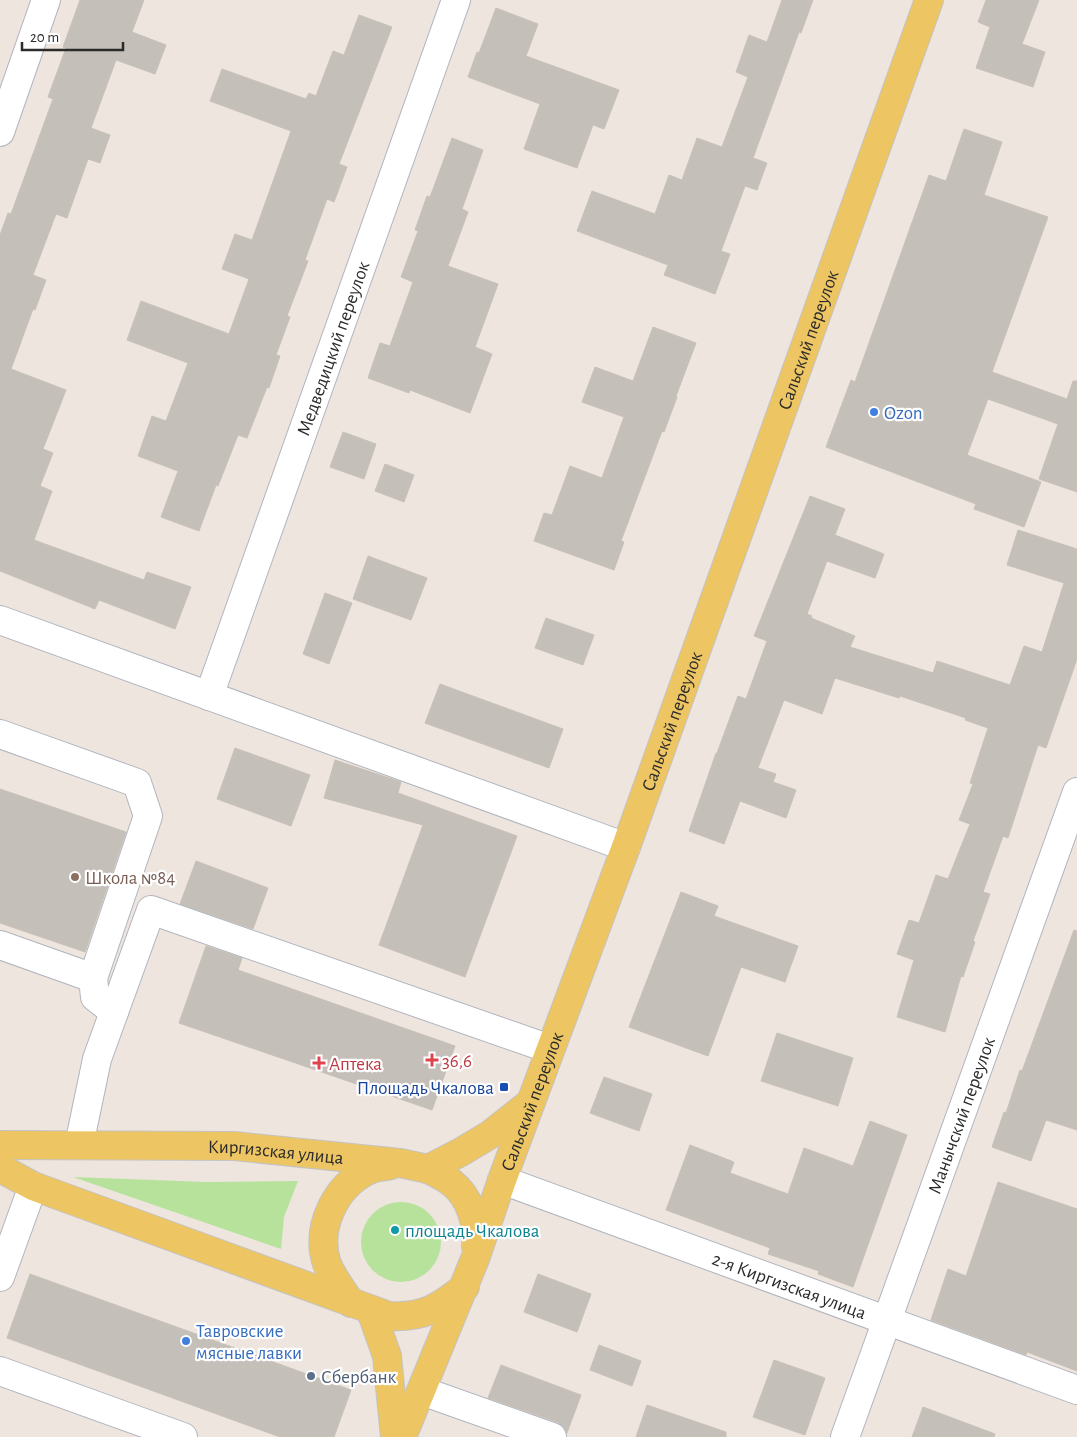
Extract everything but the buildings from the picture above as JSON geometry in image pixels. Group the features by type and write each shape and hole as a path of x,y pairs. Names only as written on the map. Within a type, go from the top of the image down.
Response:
{"main road":[{"name":"Сальский переулок","path":"402,1437 465,1287 502,1180 626,847 929,0"},
{"path":"428,1168 461,1152 491,1134 532,1102"},
{"name":"Киргизская улица","path":"0,1145 234,1146 400,1163 428,1168"},
{"path":"395,1437 387,1356 361,1307 336,1282 327,1262 324,1238 326,1221 334,1201 347,1185 369,1170 400,1163"},
{"path":"0,1168 33,1186 389,1316 406,1317 424,1314 437,1308 465,1287"},
{"path":"428,1168 453,1183 469,1204 478,1232 475,1259"}],"street":[{"path":"0,132 46,0"},
{"name":"Медведицкий переулок","path":"209,696 456,0"},
{"path":"0,620 626,847"},
{"path":"0,734 137,783 148,816 93,978 95,997 114,1012"},
{"name":"Манычский переулок","path":"846,1437 1077,792"},
{"path":"78,1145 97,1059 151,910 550,1049"},
{"path":"0,945 93,978"},
{"name":"2-я Киргизская улица","path":"502,1180 1077,1390"},
{"path":"0,1277 33,1186"},
{"path":"0,1371 183,1437"},
{"path":"422,1391 552,1437"}],"green space":[{"path":"73,1177 206,1182 298,1181 284,1217 281,1249"},
{"path":"401,1202 416,1205 429,1214 438,1227 441,1242 438,1257 429,1270 416,1279 401,1282 386,1279 373,1270 364,1257 361,1242 364,1227 373,1214 386,1205"}],"place":[{"name":"Ozon","path":"874,412"},
{"name":"Школа №84","path":"75,877"},
{"name":"36,6","path":"432,1060"},
{"name":"Аптека","path":"319,1063"},
{"name":"Площадь Чкалова","path":"504,1087"},
{"name":"площадь Чкалова","path":"395,1230"},
{"name":"Тавровские мясные лавки","path":"186,1341"},
{"name":"Сбербанк","path":"311,1376"}]}
